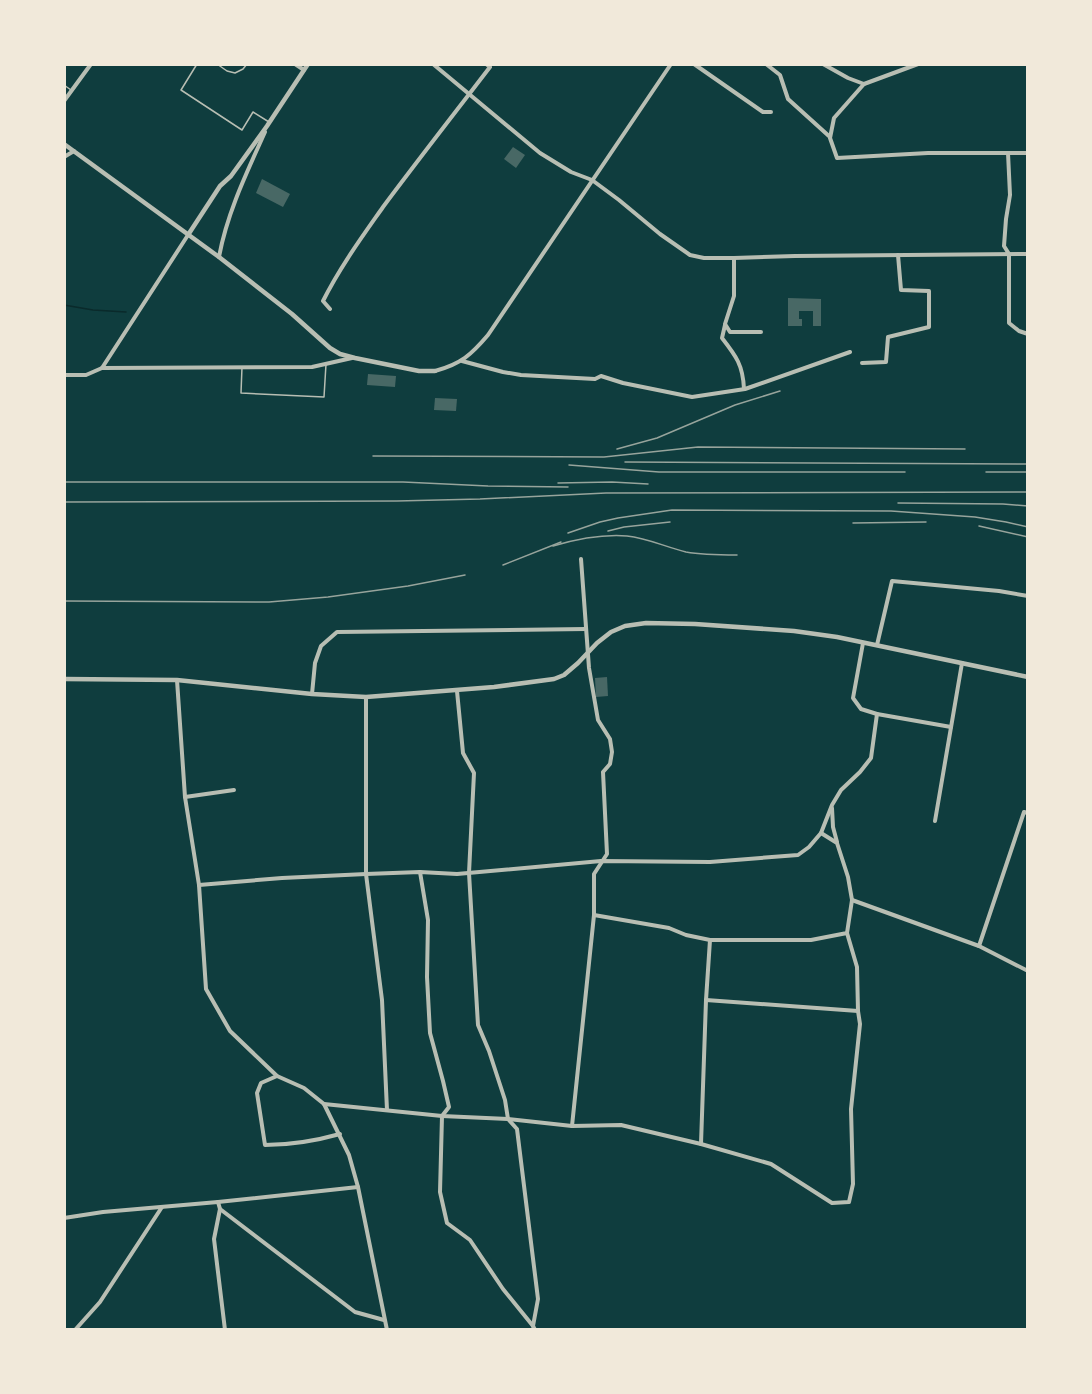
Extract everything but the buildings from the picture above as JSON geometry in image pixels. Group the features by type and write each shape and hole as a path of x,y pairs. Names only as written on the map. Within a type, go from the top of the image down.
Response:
{"street":[{"path":"64,101 91,64"},
{"path":"295,64 304,70"},
{"path":"102,368 220,186 231,176 308,64"},
{"path":"433,64 540,153 572,172 592,180 690,255 704,258 734,258 1028,254"},
{"path":"330,309 323,301 358,242 401,182 490,67 486,64"},
{"path":"64,144 219,257 292,314 330,348 340,354 355,358 419,371 435,371 462,361 488,335 671,64"},
{"path":"694,64 763,112 771,112"},
{"path":"766,64 780,75 788,99 830,138 837,158 928,153 1028,153"},
{"path":"823,64 864,84"},
{"path":"830,138 834,118 864,84 918,64"},
{"path":"219,257 222,238 268,124"},
{"path":"64,157 74,151"},
{"path":"1008,153 1010,195 1004,246 1009,254 1009,322 1019,331 1028,334"},
{"path":"862,363 886,362 888,337 929,327 929,291 901,290 898,255"},
{"path":"734,258 734,296 722,338 739,360 744,374 744,389"},
{"path":"725,324 730,332 761,332"},
{"path":"462,361 521,375 595,379 602,376 623,383 692,396 744,389 850,352"},
{"path":"64,375 86,375 102,368 312,367 355,358"},
{"path":"572,1126 594,915 594,874 606,854 603,772 610,764 612,752 610,739 598,720 589,668 581,559"},
{"path":"877,645 892,581 1028,596"},
{"path":"64,679 177,680 312,694 366,697 457,691 554,680 564,675 611,632 625,626 646,623 794,631 837,637 1028,677"},
{"path":"312,694 315,663 321,646 337,632 586,629"},
{"path":"863,643 853,698 861,709 951,727"},
{"path":"935,821 962,663"},
{"path":"177,680 185,796 199,885 206,989 230,1031 277,1076 304,1088 324,1104 340,1134 358,1187 387,1329"},
{"path":"457,691 463,753 474,772 469,873 478,1024 505,1100 508,1119 518,1130 538,1299 534,1328"},
{"path":"366,697 366,873 382,1000 387,1110"},
{"path":"199,885 366,873 457,874 601,861 710,862 798,855 809,847 821,833 832,805 841,790 861,772 871,758 877,714"},
{"path":"185,796 234,790"},
{"path":"324,1104 572,1126 621,1125 771,1164 832,1203 849,1202 853,1184 851,1109 860,1024 857,967 847,933 852,900 848,877 833,827 832,805"},
{"path":"979,946 1024,812 1028,813"},
{"path":"821,833 837,843"},
{"path":"420,873 428,920 427,977 430,1033 449,1107 442,1116 440,1192 447,1223 470,1240 503,1289 534,1328"},
{"path":"852,900 979,946 1028,971"},
{"path":"594,915 669,928 686,935 710,940 811,940 847,933"},
{"path":"701,1144 710,940"},
{"path":"706,1000 858,1011"},
{"path":"277,1076 261,1083 257,1093 266,1145 310,1142 340,1134"},
{"path":"64,1218 103,1212 358,1187"},
{"path":"218,1202 220,1209 214,1239 225,1329"},
{"path":"75,1329 100,1302 162,1206"},
{"path":"220,1209 355,1312 385,1320"}],"lane":[{"path":"197,64 181,90 242,129 253,112 268,124"},
{"path":"217,64 227,71 236,73 247,64"},
{"path":"64,85 72,91"},
{"path":"242,367 241,393 324,397 326,364"}],"waterway":[{"path":"64,305 126,312"}],"railway":[{"path":"617,449 657,438 735,405 780,391"},
{"path":"373,456 604,457 698,447 965,449"},
{"path":"625,462 1028,464"},
{"path":"569,465 659,472 905,472"},
{"path":"986,472 1028,472"},
{"path":"64,482 403,482 568,487"},
{"path":"558,483 648,484"},
{"path":"64,502 397,501 606,493 1028,492"},
{"path":"898,503 1028,506"},
{"path":"568,533 618,518 672,510 891,511 975,517 1028,527"},
{"path":"608,531 670,522"},
{"path":"853,523 926,522"},
{"path":"979,526 1028,537"},
{"path":"553,546 590,538 627,536 686,552 737,555"},
{"path":"503,565 561,542"},
{"path":"64,601 269,602 408,586 465,575"}]}
